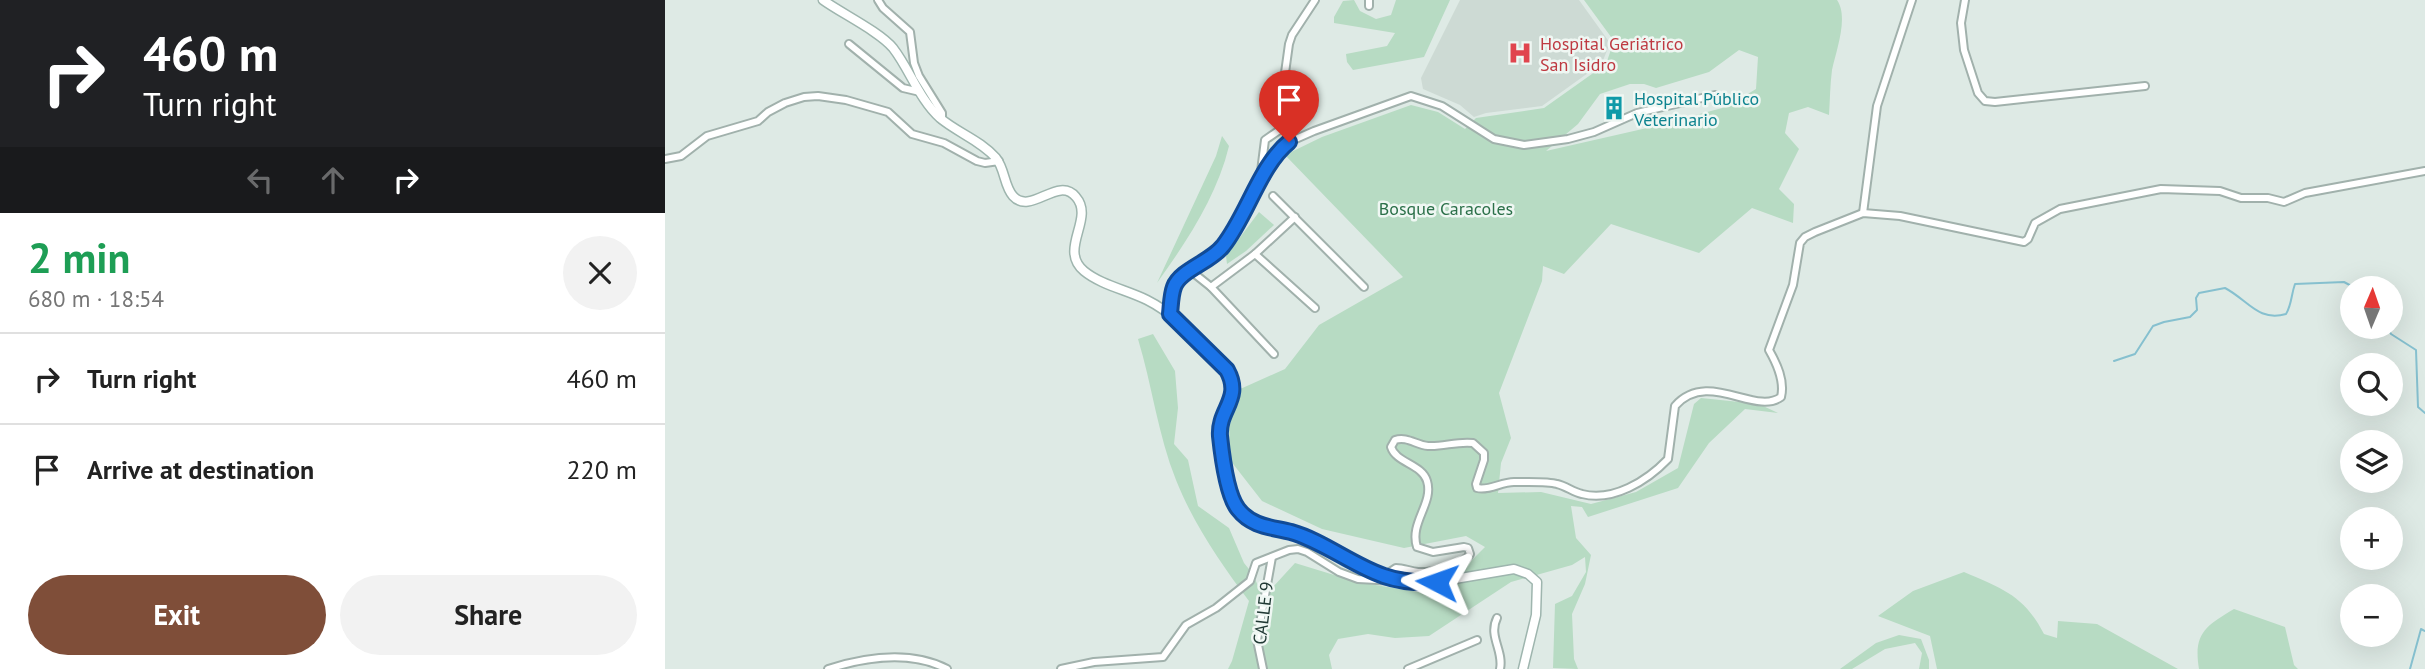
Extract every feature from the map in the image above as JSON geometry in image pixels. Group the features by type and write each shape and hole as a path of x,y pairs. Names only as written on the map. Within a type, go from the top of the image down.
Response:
{"main road":[{"path":"823,0 889,44 931,108 942,120 986,148 999,162 1012,195 1017,199 1029,202 1056,191 1070,192 1076,197 1082,212 1075,244 1078,264 1094,276 1147,300 1170,314 1227,370 1234,388 1220,423 1220,436 1230,494 1238,509 1256,525 1294,533 1384,576 1415,583 1514,569 1528,573 1537,582 1538,597 1524,669"}],"street":[{"path":"878,0 883,8 910,32 914,63 942,113 942,120"},
{"path":"1259,184 1265,140 1285,123 1284,80 1289,44 1315,0"},
{"path":"1863,213 1877,106 1912,0"},
{"path":"1965,0 1961,23 1964,50 1977,93 1985,100 1995,103 2145,86"},
{"path":"849,44 903,88 920,92"},
{"path":"1170,314 1176,284 1215,256 1224,245 1243,217 1272,160 1289,142 1411,96 1442,106 1494,139 1524,145 1581,136 1637,113 1715,95"},
{"path":"665,159 681,156 707,136 758,121 785,103 817,96 888,111 912,134 944,143 977,161 999,162"},
{"path":"1384,576 1396,568 1416,572 1434,571 1466,560 1470,554 1468,548 1464,547 1433,552 1417,547 1415,530 1427,496 1427,482 1418,470 1394,454 1391,447 1395,440 1405,438 1431,446 1454,442 1473,443 1484,453 1476,484 1477,488 1482,489 1512,482 1557,484 1598,497 1632,486 1668,458 1673,414 1675,406 1682,398 1698,391 1767,402 1781,397 1782,387 1769,350 1793,285 1800,243 1815,232 1863,213 1900,216 2024,242 2035,223 2060,209 2161,189 2220,191 2241,198 2268,198 2284,202 2305,193 2425,171"},
{"path":"1273,196 1364,286"},
{"path":"1211,288 1255,254 1295,217"},
{"path":"1255,254 1315,309"},
{"path":"1191,271 1211,288 1274,354"},
{"path":"1061,669 1094,662 1163,657 1186,625 1216,608 1249,581 1256,563 1289,550 1307,552 1339,572 1357,579 1415,583"},
{"name":"CALLE 9","path":"1262,669 1257,640 1272,557"},
{"path":"1497,618 1493,629 1500,656 1500,669"},
{"path":"1408,669 1477,640"},
{"path":"828,669 862,659 905,657 947,669"}],"shaded area":[{"name":"Hospital Geriátrico San Isidro","path":"1460,0 1579,0 1610,43 1602,63 1542,106 1474,117 1460,105 1423,89 1421,78"}],"green space":[{"path":"1354,0 1360,11 1376,19 1391,15 1396,0 1450,0 1424,57 1353,70 1347,62 1346,54 1387,46 1395,33 1334,23 1334,17 1343,1"},
{"name":"Bosque Caracoles","path":"1584,0 1837,0 1842,15 1841,34 1832,70 1829,115 1808,107 1789,113 1785,133 1799,149 1779,189 1794,204 1793,223 1752,208 1699,253 1611,224 1564,274 1543,266 1542,281 1499,393 1511,438 1501,463 1498,493 1541,492 1591,504 1636,492 1678,468 1694,404 1701,398 1759,404 1778,413 1745,409 1709,443 1678,488 1588,517 1582,507 1571,506 1576,538 1591,555 1585,584 1572,614 1574,659 1578,669 1553,668 1555,604 1572,596 1586,572 1585,557 1572,565 1511,582 1429,636 1395,638 1368,634 1338,639 1329,655 1332,669 1228,669 1249,601 1208,543 1176,480 1164,445 1138,339 1153,334 1175,371 1178,408 1174,444 1188,460 1198,506 1229,528 1263,598 1295,563 1357,582 1437,595 1485,547 1466,536 1404,548 1322,529 1262,501 1230,460 1229,428 1238,390 1285,369 1319,325 1403,277 1285,155 1322,137 1411,105 1438,112 1465,129 1476,118 1544,108 1606,64 1614,41","holes":["1739,50 1758,57 1756,89 1726,107 1546,151 1578,124 1600,94 1630,84 1644,84 1656,88 1709,72"]},
{"path":"1222,136 1229,146 1217,183 1190,234 1157,283 1216,156"},
{"path":"1259,212 1274,225 1246,251 1227,264 1226,256"},
{"path":"1964,572 2000,588 2020,601 2044,634 2057,638 2058,621 2097,624 2178,669 1937,669 1930,636 1878,616 1913,591"},
{"path":"2234,609 2285,627 2294,665 2298,669 2199,669 2198,647 2204,632 2216,620"},
{"path":"1899,635 1921,639 1929,660 1929,669 1919,669 1922,653 1915,643 1885,649 1852,669 1840,669 1876,643"}],"waterway":[{"path":"2114,361 2135,354 2153,326 2190,317 2197,310 2196,298 2199,293 2225,288 2260,312 2276,316 2286,314 2295,284 2340,282"},
{"path":"2400,340 2416,350 2418,407 2425,413"},
{"path":"2410,669 2421,629 2425,631"}],"place":[{"name":"Hospital Geriátrico San Isidro","path":"1520,53"},
{"name":"Hospital Público Veterinario","path":"1614,108"}],"route":[{"path":"1289,142 1279,149 1272,160 1243,217 1224,245 1215,256 1183,276 1174,288 1170,314 1227,370 1233,381 1232,398 1220,423 1230,494 1238,509 1256,525 1294,533 1384,576 1415,583 1437,582"}]}
